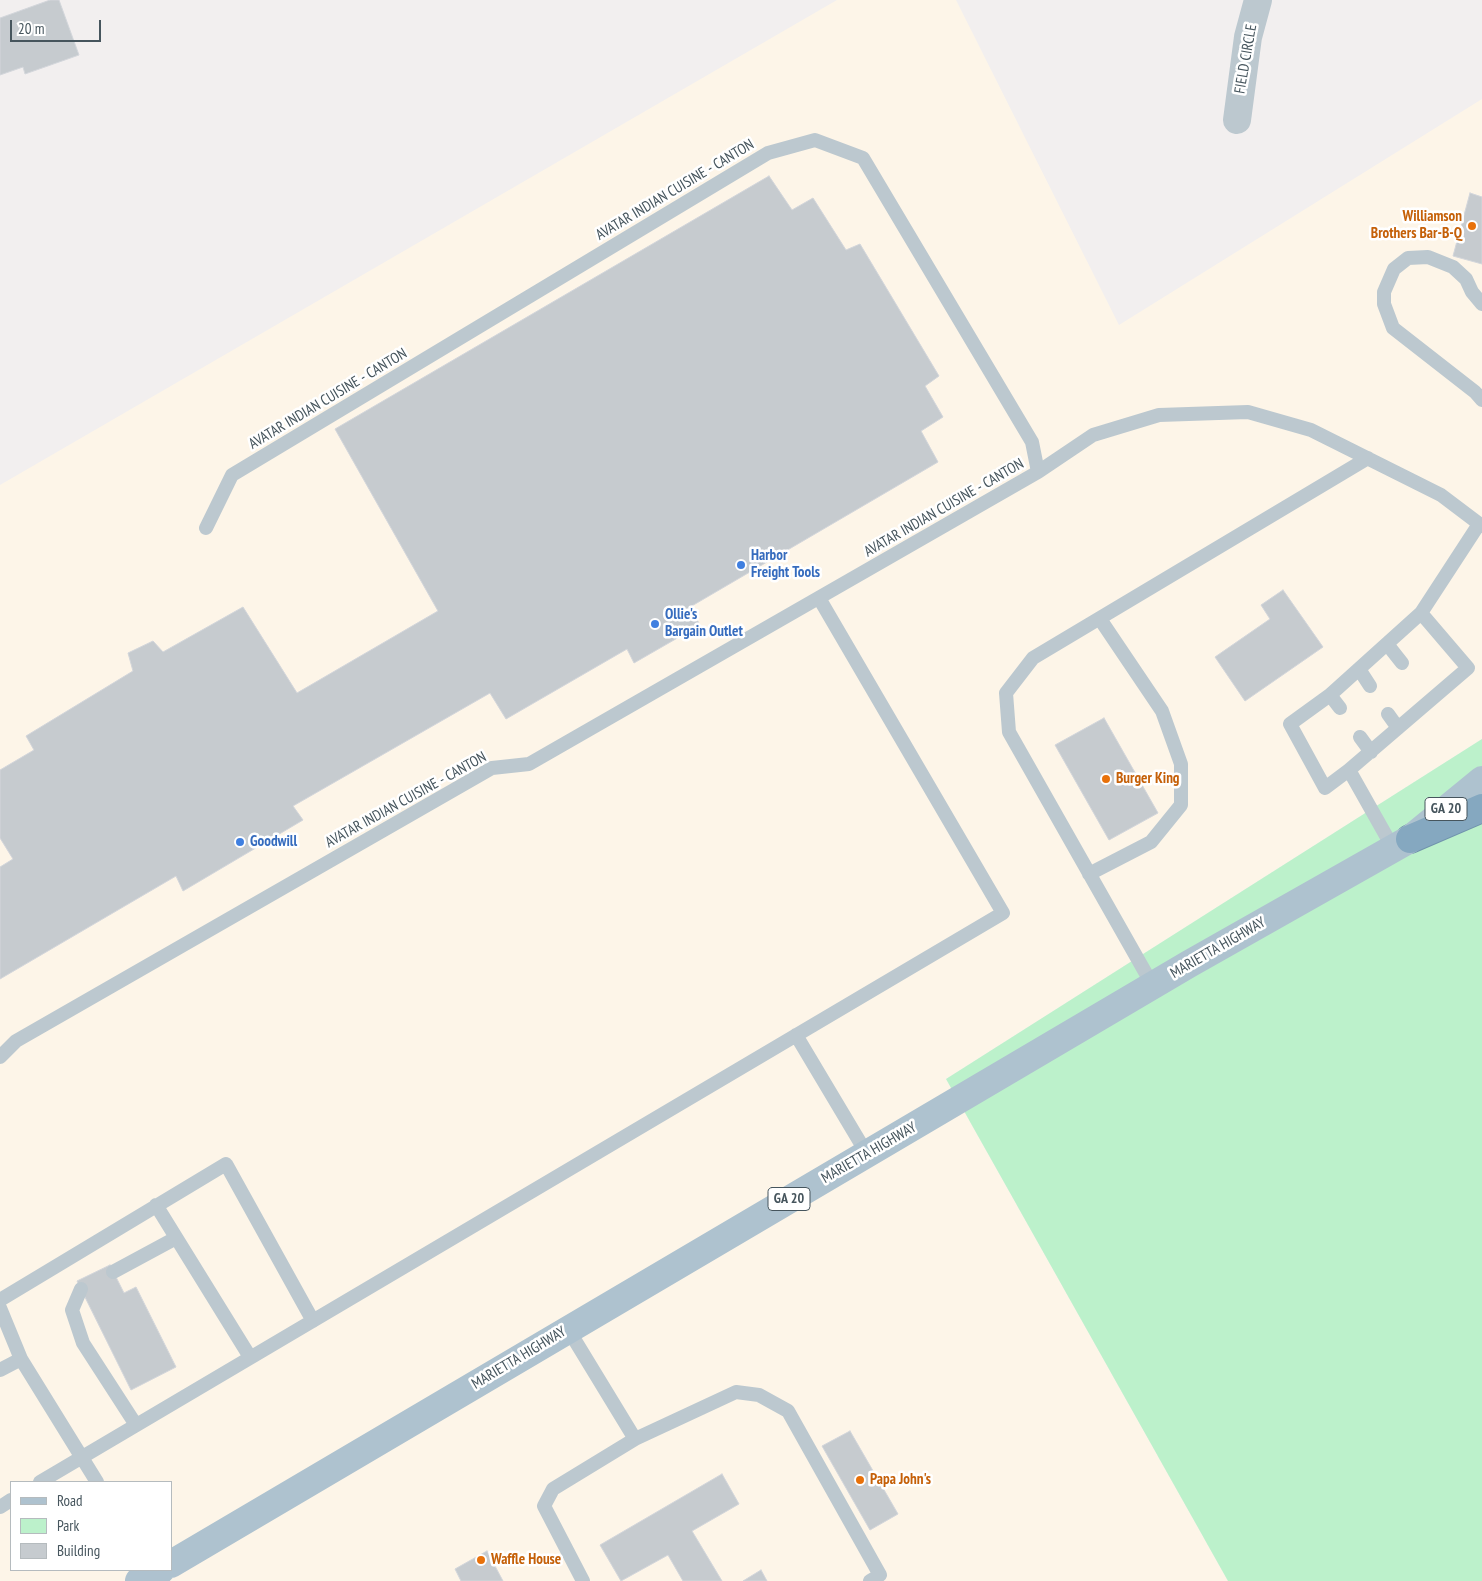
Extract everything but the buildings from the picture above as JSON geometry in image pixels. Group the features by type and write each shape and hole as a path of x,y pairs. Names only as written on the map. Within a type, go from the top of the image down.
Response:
{"highway":[{"name":"GA 20","path":"1402,843 1482,808"}],"main road":[{"name":"MARIETTA HIGHWAY","path":"172,1563 1153,986 1402,843 1482,780"}],"street":[{"name":"FIELD CIRCLE","path":"1237,120 1248,37 1258,0"}],"lane":[{"name":"AVATAR INDIAN CUISINE - CANTON","path":"0,1057 16,1040 492,768 529,764 1038,472 1032,442 863,158 815,140 768,153 232,475 206,528"},
{"path":"1482,304 1472,292 1466,279 1453,267 1428,257 1408,258 1394,269 1384,292 1384,304 1393,328 1476,390 1482,400"},
{"path":"1038,472 1093,435 1159,415 1248,412 1310,430 1368,458 1441,494 1481,525 1421,613 1360,669 1290,724 1325,788 1350,770 1468,668 1421,613"},
{"path":"1153,986 1009,732 1006,693 1033,658 1368,458"},
{"path":"42,1481 1003,913 819,598"},
{"path":"1090,874 1151,842 1181,805 1181,764 1162,711 1100,618"},
{"path":"1386,644 1402,663"},
{"path":"1360,669 1370,686"},
{"path":"1422,690 1430,701"},
{"path":"1330,694 1340,708"},
{"path":"1388,714 1398,728"},
{"path":"1360,737 1371,752"},
{"path":"1350,770 1402,843"},
{"path":"796,1035 867,1154"},
{"path":"0,1300 226,1164 313,1320"},
{"path":"156,1205 250,1357"},
{"path":"114,1272 176,1238"},
{"path":"81,1289 72,1310 83,1343 136,1424"},
{"path":"0,1308 21,1359 97,1481"},
{"path":"568,1329 635,1439"},
{"path":"0,1370 21,1359"},
{"path":"583,1581 544,1506 553,1490 635,1439 736,1392 759,1395 788,1411 880,1575 870,1581"}],"shaded area":[{"path":"837,0 956,0 1119,325 1482,99 1482,739 946,1079 1228,1581 0,1581 0,485"}],"green space":[{"path":"1482,739 1482,1581 1228,1581 946,1079"}],"place":[{"name":"Williamson Brothers Bar-B-Q","path":"1472,226"},
{"name":"Harbor Freight Tools","path":"741,565"},
{"name":"Ollie's Bargain Outlet","path":"655,624"},
{"name":"Burger King","path":"1106,779"},
{"name":"Goodwill","path":"240,842"},
{"name":"Papa John's","path":"860,1480"},
{"name":"Waffle House","path":"481,1560"}]}
